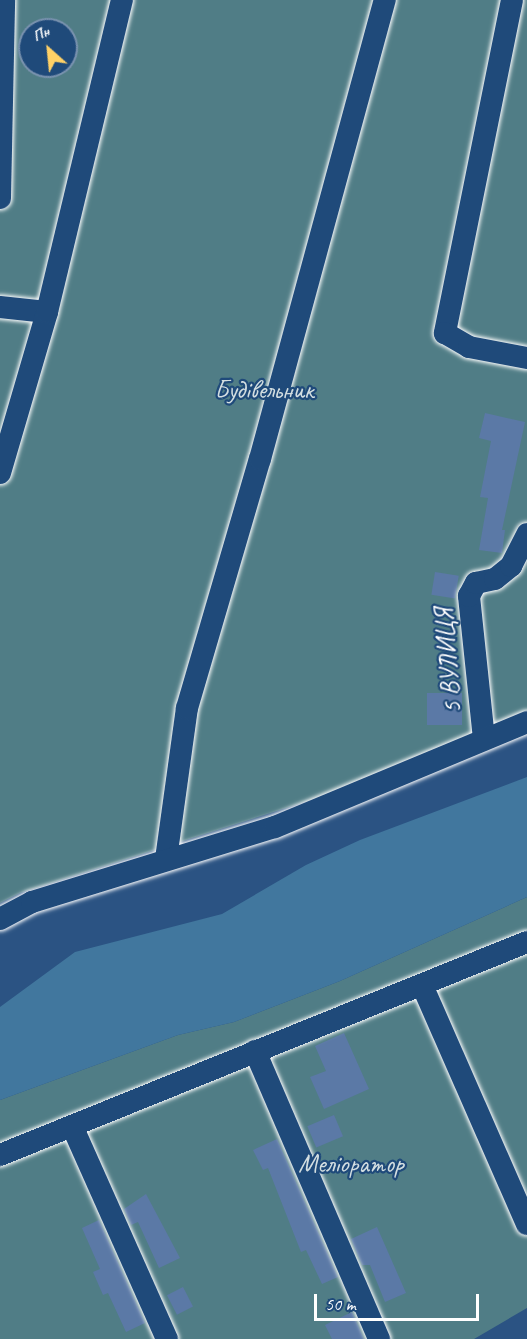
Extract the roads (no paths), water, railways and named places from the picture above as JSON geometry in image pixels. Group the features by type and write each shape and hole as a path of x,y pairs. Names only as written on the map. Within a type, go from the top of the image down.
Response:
{"street":[{"path":"0,198 4,0"},
{"path":"0,473 47,312 122,0"},
{"path":"166,859 187,708 260,459 385,0"},
{"path":"512,0 445,333 469,347 527,358"},
{"path":"0,307 47,312"},
{"name":"5 ВУЛИЦЯ","path":"484,739 469,596 476,583 495,579 511,566 527,534"},
{"path":"0,919 32,902 275,827 527,722"},
{"path":"0,1155 72,1128 255,1051 527,942"},
{"path":"422,985 527,1224"},
{"path":"255,1051 379,1339"},
{"path":"72,1128 167,1339"}],"water":[{"path":"527,777 527,897 340,981 234,1022 178,1035 0,1100 0,1007 75,952 222,914 306,865 360,840"}],"park label":[{"name":"Будівельник","path":"264,390"},
{"name":"Меліоратор","path":"351,1164"}]}
